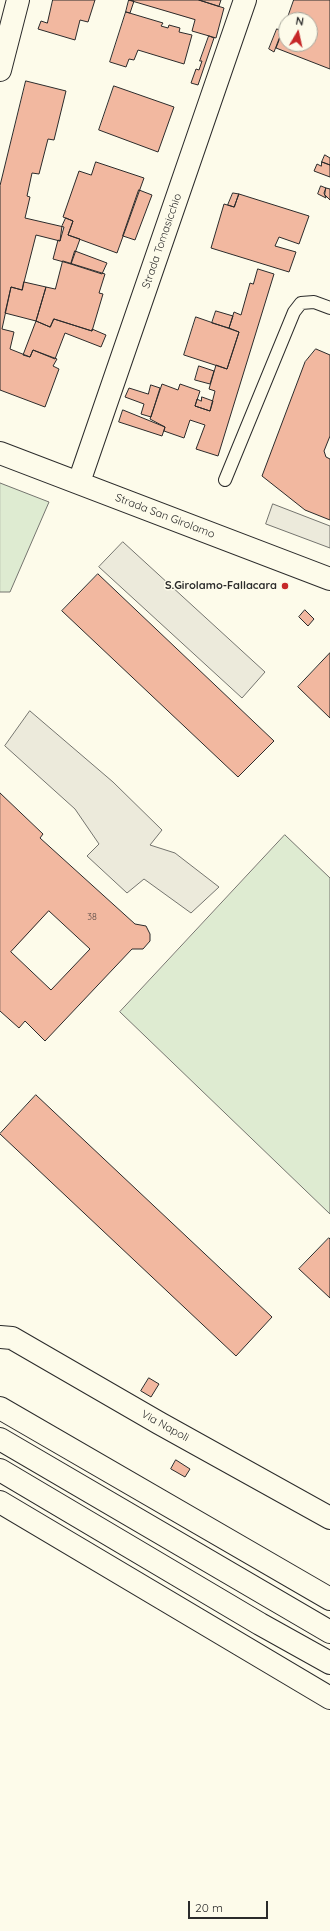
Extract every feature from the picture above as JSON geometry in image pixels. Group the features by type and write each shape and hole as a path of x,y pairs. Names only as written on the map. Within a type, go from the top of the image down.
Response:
{"main road":[{"path":"0,70 18,0"},
{"name":"Strada Tomasicchio","path":"79,482 245,0"},
{"name":"Strada San Girolamo","path":"0,453 330,579"},
{"name":"Via Napoli","path":"0,1337 12,1338 159,1423 330,1518"},
{"path":"0,1408 330,1599"},
{"path":"0,1439 330,1632"},
{"path":"0,1470 330,1664"},
{"path":"0,1502 330,1698"}],"lane":[{"path":"225,480 294,312 301,303 314,302 330,308"}],"green space":[{"path":"0,483 49,502 10,592 0,592"},
{"path":"285,835 330,878 330,1214 120,1012"}],"shaded area":[{"path":"273,504 330,526 330,548 266,524"},
{"path":"123,542 265,672 242,698 99,567"},
{"path":"30,711 113,782 162,830 150,845 175,853 219,887 191,913 144,879 127,893 87,856 99,844 75,809 5,746"}],"building":[{"path":"53,0 95,0 88,22 80,20 75,40 38,29 41,21 47,23"},
{"path":"129,0 199,0 224,8 216,38 192,31 195,20"},
{"path":"129,0 134,1 130,13 126,12"},
{"path":"199,0 221,0 219,6"},
{"path":"294,0 330,0 330,69 286,52 318,52 318,12 290,12"},
{"path":"126,12 163,23 161,26 168,28 169,25 180,28 179,32 192,35 184,64 138,50 134,60 129,59 126,67 110,62"},
{"path":"278,29 278,42 274,52 269,49"},
{"path":"209,36 214,38 198,85 191,83 196,69 199,70 202,61 200,61"},
{"path":"26,81 66,91 54,140 48,139 39,174 32,173 27,196 30,197 25,218 64,227 60,241 36,235 22,290 11,287 2,329 14,332 10,349 30,357 33,350 57,359 53,366 59,369 45,407 0,390 0,186"},
{"path":"114,86 174,107 158,152 99,130"},
{"path":"325,155 330,158 330,165 322,162"},
{"path":"96,162 144,178 117,253 68,235 73,221 63,217 79,171 91,175"},
{"path":"322,162 330,165 330,177 314,171 317,164 321,166"},
{"path":"321,186 326,188 324,193 326,198 318,194"},
{"path":"326,188 330,189 330,200 325,195"},
{"path":"139,190 152,195 135,240 123,236"},
{"path":"233,193 239,194 234,207 228,205"},
{"path":"239,194 309,216 299,244 279,237 275,246 296,252 289,272 211,248 224,204 234,207"},
{"path":"66,218 73,221 68,235 80,239 71,264 53,259 58,240 60,241 62,226"},
{"path":"75,251 107,263 102,274 71,264"},
{"path":"63,261 105,274 99,293 103,294 92,331 54,319 50,327 36,321 46,287 55,289"},
{"path":"258,269 274,274 218,456 196,449 205,425 190,420 184,438 164,431 165,427 150,419 162,384 178,390 180,384 200,391 195,406 210,411 215,391 209,389 216,365 227,369 239,332 229,328 234,312 241,315 250,283 253,284"},
{"path":"24,282 46,287 36,321 5,313 11,287 22,290"},
{"path":"216,311 233,316 229,328 212,323"},
{"path":"196,317 239,332 227,369 184,355"},
{"path":"54,319 92,331 92,329 106,335 101,347 65,333 55,359 33,350 30,357 23,355 36,321 50,327"},
{"path":"316,349 330,355 330,436 324,451 326,457 330,459 330,520 305,510 262,476 305,362"},
{"path":"199,366 214,371 210,384 195,380"},
{"path":"151,385 160,388 151,417 141,414 144,404 125,397 129,388 148,394"},
{"path":"202,397 213,401 210,411 195,406 197,399 201,401"},
{"path":"123,410 165,427 162,436 119,422"},
{"path":"98,574 274,741 238,777 62,611"},
{"path":"305,610 314,619 308,626 299,617"},
{"path":"330,653 330,718 298,687"},
{"path":"0,793 43,834 40,838 135,924 146,926 150,934 150,941 143,949 132,949 45,1041 25,1021 19,1028 0,1011","holes":["49,911 90,949 51,990 11,952"]},
{"path":"36,1095 272,1317 236,1356 0,1134"},
{"path":"329,1238 330,1239 330,1298 299,1269"},
{"path":"149,1378 159,1384 151,1397 141,1391"},
{"path":"176,1460 190,1469 185,1477 171,1469"}],"place":[{"name":"S.Girolamo-Fallacara","path":"285,586"}]}
